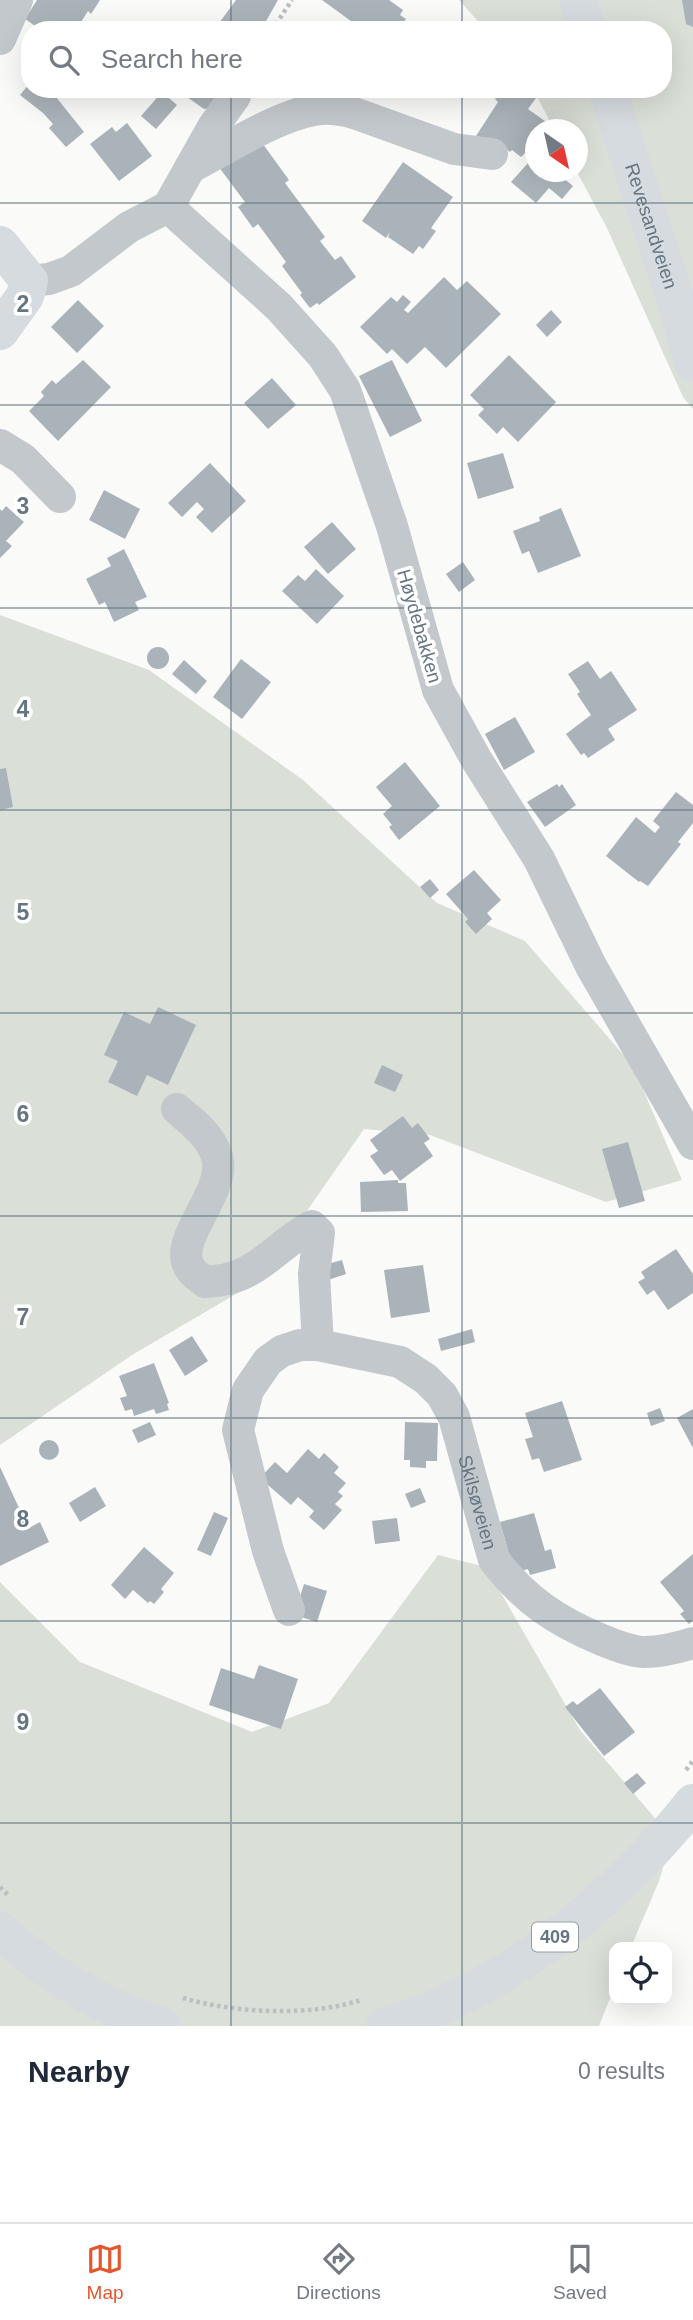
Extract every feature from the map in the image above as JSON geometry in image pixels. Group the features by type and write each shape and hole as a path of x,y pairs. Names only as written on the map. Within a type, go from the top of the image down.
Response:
{"main road":[{"path":"578,0 584,21"},
{"name":"Revesandveien","path":"610,98 677,304 693,363"},
{"path":"0,245 29,281 25,296 0,331"},
{"name":"409","path":"376,2012 439,2007 486,1984 559,1935 613,1890 665,1838 689,1788"},
{"path":"6,1915 38,1964 100,2003 135,2018 166,2010"}],"street":[{"path":"0,39 17,0"},
{"path":"29,281 49,279 71,271 129,227 168,207 213,127 234,98"},
{"path":"190,168 275,123 321,108 354,113 454,149 492,154"},
{"name":"Høydebakken","path":"168,207 279,307 323,356 345,390 392,526 438,690 477,759 540,859 591,966 693,1144"},
{"path":"0,444 23,458 60,497"},
{"path":"177,1109 207,1136 217,1155 220,1171 215,1188 188,1242 186,1257 190,1270 205,1282 228,1279 260,1264 297,1234 312,1226 319,1233 314,1274 318,1345"},
{"name":"Skilsøveien","path":"289,1610 268,1551 238,1430 248,1390 268,1361 282,1351 300,1345 318,1345 400,1362 426,1379 442,1395 454,1417 494,1560 509,1579 546,1611 567,1626 613,1645 642,1653 669,1650 693,1643"}],"path":[{"path":"278,21 292,0"},
{"path":"689,1788 693,1761"},
{"path":"0,1887 6,1915"},
{"path":"166,2010 206,2005 284,2011 342,2006 376,2012"}],"shaded area":[{"path":"459,0 693,0 693,409 683,397 607,228 582,182 588,182 588,119 549,119 538,98 672,98 672,21 478,21"},
{"path":"0,615 149,670 303,780 437,903 525,941 633,1066 682,1180 606,1202 430,1135 364,1129 258,1281 132,1355 0,1445"},
{"path":"438,1555 486,1567 580,1730 659,1823 687,1788 659,1881 633,1942 609,1942 609,2001 599,2026 0,2026 0,1582 80,1662 252,1732 329,1703"}],"building":[{"path":"37,0 100,0 91,14 88,11 82,21 25,19"},
{"path":"236,0 278,0 266,21 221,21"},
{"path":"322,0 389,0 403,10 400,15 406,19 405,21 351,21"},
{"path":"682,0 693,0 693,27 686,24"},
{"path":"24,98 57,98 84,132 66,147 49,128 53,124"},
{"path":"157,98 169,98 177,105 156,129 141,116"},
{"path":"188,98 222,98 214,107 204,109"},
{"path":"496,98 536,98 528,109 542,119 525,119 525,153 521,157 504,147 493,148 476,136 498,102"},
{"path":"127,123 152,156 119,181 90,144 112,127 116,132"},
{"path":"260,140 289,180 285,183 325,237 320,241 335,260 341,256 356,277 319,305 317,303 310,308 282,266 286,262 258,224 253,228 238,207 245,202 218,166"},
{"path":"403,162 453,197 431,228 436,231 423,249 419,246 413,254 388,237 390,232 386,238 362,221"},
{"path":"525,166 525,182 568,182 573,186 562,199 549,188 536,203 511,182"},
{"path":"444,277 457,290 467,281 501,314 446,368 425,347 407,364 392,349 387,354 360,327 391,297 397,302 403,295 411,302 404,310 408,313"},
{"path":"78,300 104,326 77,353 51,327"},
{"path":"551,310 562,322 547,337 536,325"},
{"path":"509,355 556,402 518,442 503,427 497,434 478,415 484,409 470,395"},
{"path":"83,360 111,387 58,441 29,411 44,396 41,392 52,380 56,384"},
{"path":"392,360 422,421 390,437 359,376"},
{"path":"272,378 296,405 268,429 244,403"},
{"path":"503,453 514,488 478,499 467,463"},
{"path":"210,463 246,501 212,533 196,517 204,509 197,502 182,517 168,503"},
{"path":"104,490 140,509 125,539 89,520"},
{"path":"6,506 24,522 6,541 12,546 0,558 0,509 2,511"},
{"path":"561,508 581,556 538,573 529,551 522,554 513,531 540,521 539,517"},
{"path":"332,522 356,549 328,574 304,547"},
{"path":"124,549 147,597 135,602 139,610 114,622 105,602 99,605 86,579 111,566 107,558"},
{"path":"463,562 475,580 459,592 446,574"},
{"path":"316,569 344,596 317,624 282,591 298,575 305,581"},
{"path":"158,647 166,650 169,658 166,666 158,669 150,666 147,658 150,650"},
{"path":"241,659 271,682 242,719 213,697"},
{"path":"184,660 207,681 196,694 172,674"},
{"path":"588,661 600,679 611,671 637,710 608,729 615,740 588,758 584,753 581,755 566,734 591,715 568,674"},
{"path":"515,717 535,752 504,770 485,734"},
{"path":"405,762 440,806 399,840 383,814 392,806 376,787"},
{"path":"6,768 13,807 0,810 0,769"},
{"path":"557,784 559,787 562,784 576,805 545,827 527,802"},
{"path":"676,792 693,805 693,823 678,842 681,844 648,886 606,856 636,817 655,833 660,827 653,821"},
{"path":"474,870 501,900 487,913 492,919 476,934 465,922 468,919 446,894"},
{"path":"430,879 439,890 430,898 420,887"},
{"path":"158,1007 196,1025 168,1085 147,1075 137,1096 108,1082 118,1061 104,1055 124,1012 150,1024"},
{"path":"382,1065 403,1075 395,1092 374,1083"},
{"path":"403,1116 412,1128 418,1123 430,1139 424,1143 433,1156 400,1181 392,1170 384,1175 370,1156 378,1151 370,1140"},
{"path":"628,1142 645,1201 619,1208 602,1149"},
{"path":"398,1180 398,1183 406,1183 408,1211 361,1212 360,1182"},
{"path":"676,1249 693,1274 693,1293 668,1310 654,1290 647,1295 638,1282 645,1278 641,1272"},
{"path":"342,1260 346,1274 328,1280 324,1265"},
{"path":"423,1265 430,1312 391,1318 384,1270"},
{"path":"472,1329 475,1342 441,1351 438,1339"},
{"path":"192,1336 208,1361 185,1376 169,1350"},
{"path":"154,1363 169,1403 169,1410 156,1414 154,1409 134,1416 132,1409 125,1411 120,1398 127,1396 119,1376"},
{"path":"562,1401 582,1460 544,1472 539,1458 532,1460 525,1439 533,1437 525,1413"},
{"path":"660,1408 665,1421 651,1426 647,1413"},
{"path":"693,1409 693,1448 677,1418"},
{"path":"150,1422 156,1435 138,1443 132,1430"},
{"path":"405,1422 438,1423 437,1461 426,1461 426,1468 410,1467 410,1460 404,1460"},
{"path":"49,1440 56,1443 59,1450 56,1457 49,1460 42,1457 39,1450 42,1443"},
{"path":"308,1449 319,1459 324,1453 339,1467 334,1473 346,1483 338,1492 343,1496 335,1504 342,1510 324,1530 309,1517 314,1511 298,1497 291,1505 260,1478 275,1462 287,1473"},
{"path":"0,1467 27,1529 40,1522 49,1542 0,1566"},
{"path":"95,1487 106,1506 80,1522 69,1503"},
{"path":"420,1488 426,1502 411,1508 405,1494"},
{"path":"214,1512 228,1518 211,1556 197,1550"},
{"path":"534,1513 545,1551 551,1549 556,1568 530,1575 528,1569 517,1572 511,1562 500,1522"},
{"path":"397,1518 400,1541 375,1544 372,1521"},
{"path":"144,1547 174,1573 161,1589 164,1592 154,1604 150,1601 148,1603 133,1590 125,1599 111,1585"},
{"path":"693,1554 693,1620 689,1624 680,1614 684,1611 660,1582"},
{"path":"304,1584 327,1591 317,1622 301,1617 296,1609"},
{"path":"259,1665 298,1679 281,1729 209,1705 221,1668 254,1679"},
{"path":"600,1688 635,1732 604,1756 565,1707 573,1701 577,1705"},
{"path":"637,1773 646,1783 633,1794 624,1783"}]}
